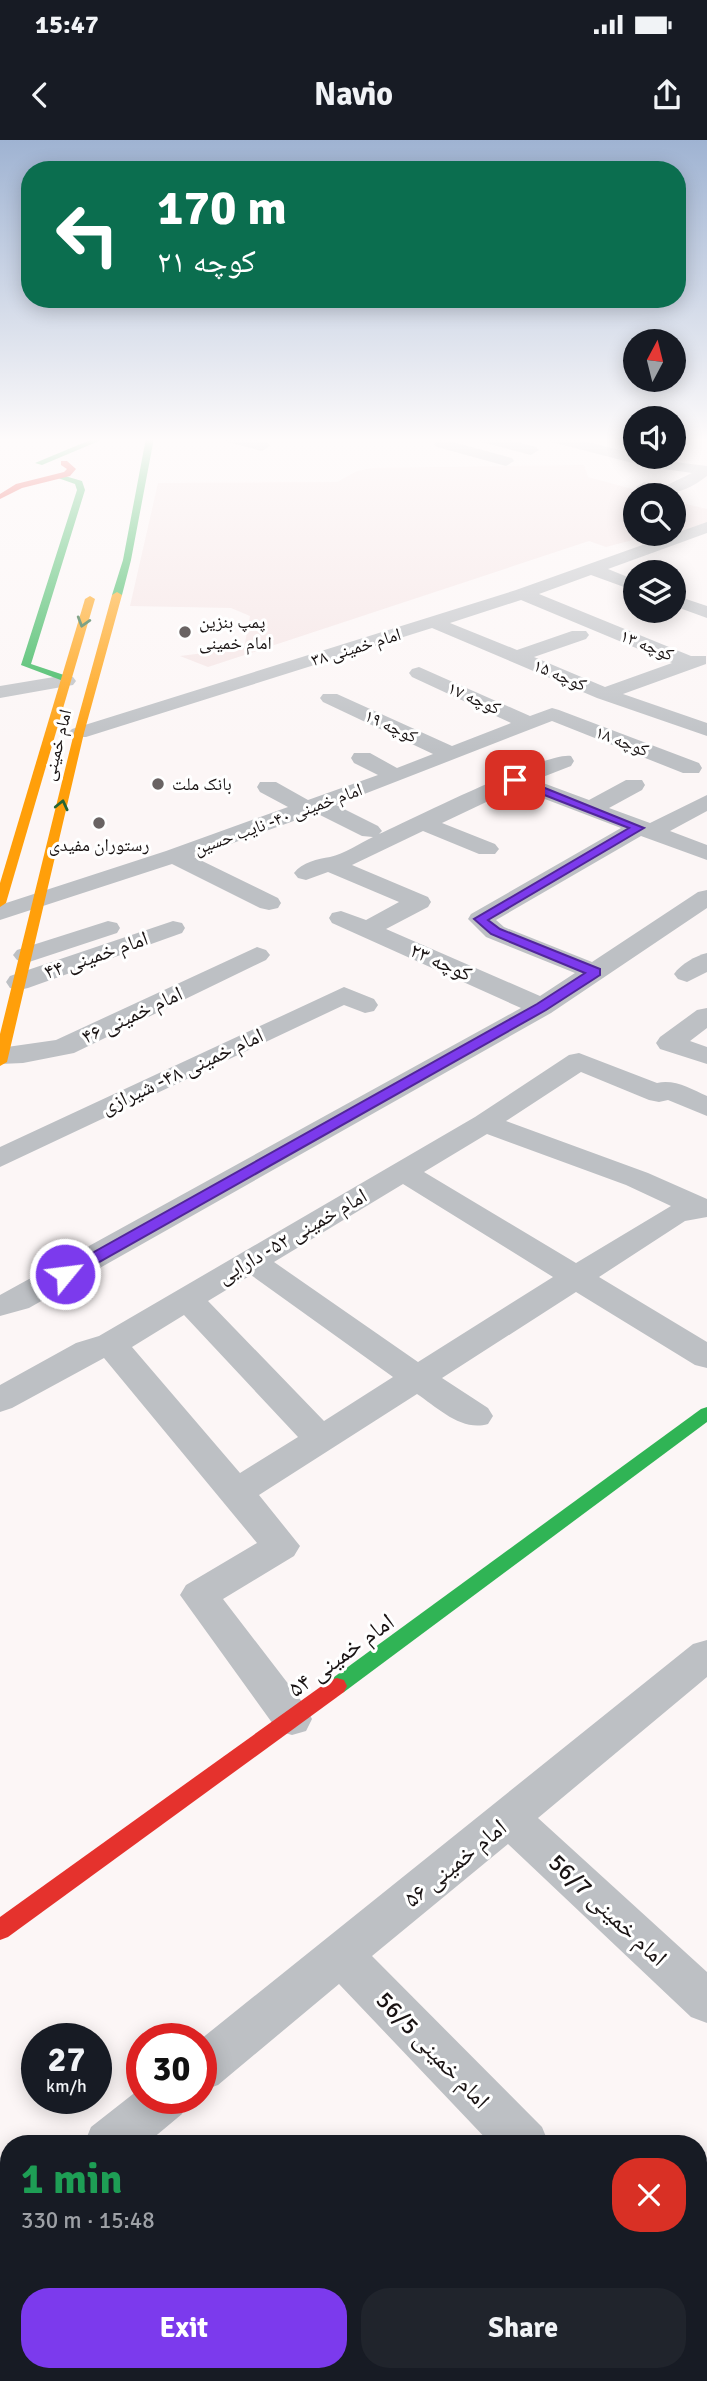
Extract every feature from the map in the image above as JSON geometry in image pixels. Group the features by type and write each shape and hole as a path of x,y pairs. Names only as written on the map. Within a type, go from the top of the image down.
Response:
{"main road":[{"path":"10,690 26,665 64,543"},
{"name":"امام خمینی","path":"1,1059 79,733 130,543"},
{"name":"امام خمینی","path":"0,903 92,589"},
{"path":"26,665 66,680"},
{"name":"امام خمینی ۵۴","path":"0,1930 707,1413"}],"street":[{"name":"امام خمینی ۳۸","path":"79,733 435,623 594,570 664,543"},
{"path":"630,555 643,560"},
{"path":"594,570 623,581"},
{"name":"کوچه ۱۳","path":"522,594 603,627 699,660"},
{"path":"686,604 707,612"},
{"path":"435,623 516,657 579,635"},
{"name":"کوچه ۱۵","path":"516,657 604,694 697,726"},
{"path":"604,694 664,679 699,660"},
{"path":"310,661 338,676"},
{"name":"کوچه ۱۷","path":"419,673 529,723"},
{"path":"10,690 66,680"},
{"name":"کوچه ۱۹","path":"330,698 451,754"},
{"name":"امام خمینی ۴۰- نایب حسین","path":"0,913 174,856 396,776 552,714"},
{"name":"کوچه ۱۸","path":"552,714 691,768"},
{"path":"697,726 707,715"},
{"path":"332,865 515,780 560,762 495,737"},
{"path":"362,758 396,776"},
{"path":"515,780 707,853"},
{"path":"590,809 634,785"},
{"path":"268,787 370,831"},
{"path":"595,972 495,932 480,919 645,830 707,802"},
{"path":"423,823 487,849"},
{"path":"396,836 424,848"},
{"path":"174,856 269,904"},
{"path":"306,873 327,863 419,902 367,929"},
{"path":"497,883 525,894"},
{"path":"0,1306 18,1301 542,1007 703,904"},
{"name":"کوچه ۲۳","path":"341,918 542,1007"},
{"name":"امام خمینی ۴۴","path":"19,982 163,921 26,955"},
{"name":"امام خمینی ۴۶","path":"1,1059 64,1047 257,955"},
{"name":"امام خمینی ۴۸- شیرازی","path":"0,1158 344,995 365,1004"},
{"path":"706,1016 670,1043 707,1056"},
{"name":"امام خمینی ۵۲- دارایی","path":"0,1399 88,1351 111,1344 485,1123 579,1061 659,1094 667,1089 707,1107"},
{"path":"485,1123 637,1179 705,1209"},
{"path":"403,1172 707,1357"},
{"path":"236,1493 676,1214 705,1209"},
{"path":"250,1260 476,1416"},
{"path":"187,1298 321,1440"},
{"path":"111,1344 281,1546 199,1595 292,1719"},
{"name":"امام خمینی ۵۶","path":"217,2056 509,1818 699,1674"},
{"name":"امام خمینی 56/7","path":"509,1818 707,2002"},
{"name":"امام خمینی 56/5","path":"342,1956 516,2135"},
{"path":"119,2135 145,2114"}],"shaded area":[{"path":"144,543 584,543 208,667 180,656 244,648 250,616 231,608 130,606"},
{"path":"593,543 623,543 606,547"}],"traffic: fast":[{"path":"64,543 26,665 66,679"},
{"path":"117,595 130,543"},
{"path":"337,1686 707,1413"}],"traffic: slow":[{"path":"0,1062 79,733 117,595"},
{"path":"0,903 90,599"}],"traffic: jam":[{"path":"0,1930 337,1686"}],"place":[{"name":"پمپ بنزین امام خمینی","path":"185,632"},
{"name":"بانک ملت","path":"158,784"},
{"name":"رستوران مفیدی","path":"99,823"}],"route":[{"path":"65,1274 542,1007 595,972 495,932 480,919 638,828 515,780"}]}
